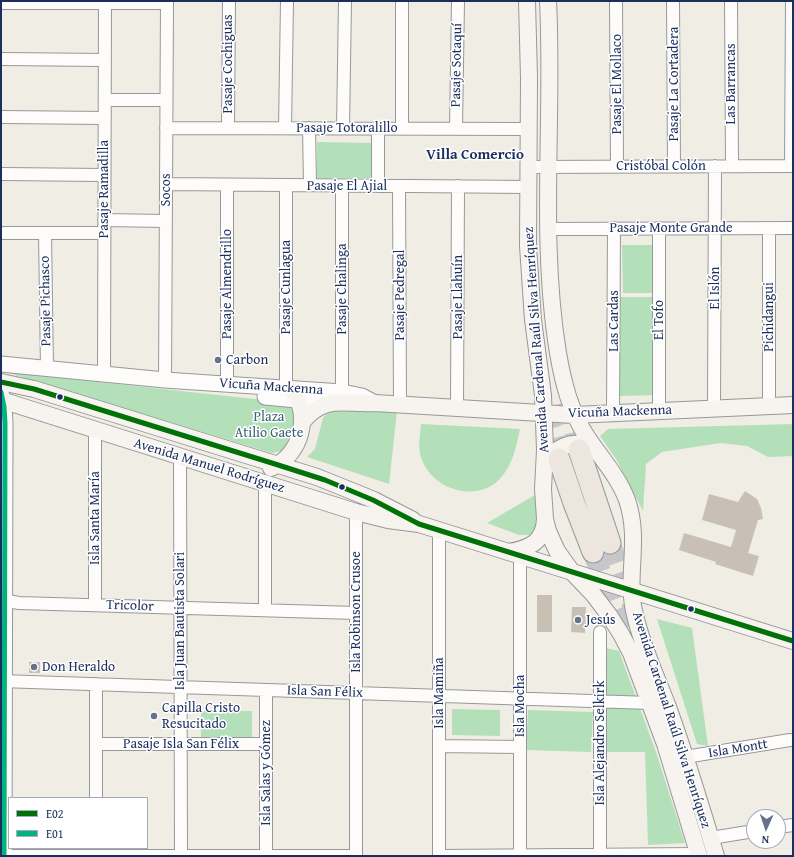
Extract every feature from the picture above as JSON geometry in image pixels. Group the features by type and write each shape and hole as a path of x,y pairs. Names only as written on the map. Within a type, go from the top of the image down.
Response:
{"highway":[{"path":"552,462 601,548 587,449"}],"main road":[{"name":"Avenida Cardenal Raúl Silva Henríquez","path":"527,1 529,64 528,246 530,284 536,348 552,462 543,489 545,519 554,545 572,572 601,604 619,630 631,653 665,744 698,855"},
{"name":"Avenida Cardenal Raúl Silva Henríquez","path":"548,1 550,84 549,228 551,290 558,352 574,415 587,449 616,478 623,489 631,514 634,539 632,592 634,610 638,626 685,757 716,856"},
{"name":"Avenida Manuel Rodríguez","path":"1,382 34,389 278,464 346,488 374,500 419,524 439,531 793,642"},
{"path":"234,474 262,471 278,464 293,450 301,434 303,421 302,411 292,392"},
{"name":"Avenida Manuel Rodríguez","path":"2,398 95,431 356,512 388,520 419,524"},
{"path":"303,421 314,410 330,403"},
{"name":"Vicuña Mackenna","path":"330,403 400,404 574,415 793,405"},
{"path":"552,462 554,452 563,446 579,444 587,449"},
{"path":"514,554 536,541 543,531 545,519"}],"street":[{"name":"Pasaje Cochiguas","path":"228,1 228,128"},
{"path":"285,128 287,1"},
{"path":"343,128 345,1"},
{"path":"402,1 402,128"},
{"name":"Pasaje Sotaquí","path":"456,129 458,1"},
{"name":"Pasaje El Mollaco","path":"616,1 617,166"},
{"name":"Pasaje La Cortadera","path":"674,1 674,166"},
{"name":"Las Barrancas","path":"731,1 732,166"},
{"path":"792,1 792,166"},
{"path":"1,3 167,2"},
{"name":"Socos","path":"165,380 167,2"},
{"name":"Pasaje Ramadilla","path":"104,374 105,3"},
{"path":"1,59 105,60"},
{"path":"105,100 166,100"},
{"path":"1,117 105,118"},
{"name":"Pasaje Totoralillo","path":"166,128 529,129"},
{"path":"309,128 310,185"},
{"path":"378,128 378,186"},
{"name":"El Islón","path":"714,409 715,166"},
{"name":"Cristóbal Colón","path":"529,167 792,166"},
{"path":"1,174 104,175"},
{"name":"Pasaje El Ajial","path":"166,184 529,187"},
{"name":"Pasaje Almendrillo","path":"227,185 227,383"},
{"name":"Pasaje Cunlagua","path":"286,185 292,392"},
{"name":"Pasaje Chalinga","path":"342,186 342,392"},
{"name":"Pasaje Pedregal","path":"399,186 400,404"},
{"name":"Pasaje Llahuín","path":"457,408 458,186"},
{"path":"104,220 166,221"},
{"name":"Pasaje Monte Grande","path":"549,228 793,228"},
{"name":"Las Cardas","path":"613,413 614,228"},
{"name":"El Tofo","path":"659,228 659,412"},
{"name":"Pichidangui","path":"769,228 769,406"},
{"path":"1,233 104,233"},
{"name":"Pasaje Pichasco","path":"45,233 47,369"},
{"name":"Vicuña Mackenna","path":"1,364 165,380 227,383 292,392 330,403"},
{"name":"Vicuña Mackenna","path":"165,380 231,393 342,392 362,396 375,403"},
{"path":"2,398 5,422 3,600 4,856"},
{"name":"Isla Santa María","path":"95,431 95,605"},
{"name":"Isla Juan Bautista Solari","path":"180,457 181,856"},
{"path":"265,484 265,610"},
{"name":"Isla Robinson Crusoe","path":"356,512 356,856"},
{"name":"Isla Mamiña","path":"439,531 439,856"},
{"name":"Isla Mocha","path":"514,554 520,699 520,855"},
{"name":"Tricolor","path":"3,600 19,603 356,613"},
{"name":"Isla Alejandro Selkirk","path":"600,632 600,854"},
{"name":"Isla San Félix","path":"3,681 650,703"},
{"path":"96,684 96,797"},
{"name":"Isla Salas y Gómez","path":"266,690 266,856"},
{"name":"Isla Montt","path":"685,757 790,740"},
{"name":"Pasaje Isla San Félix","path":"96,744 266,744"},
{"path":"439,746 520,747"},
{"path":"710,838 746,832"},
{"path":"439,856 600,854 698,855"},
{"path":"1,856 356,856"}],"green space":[{"path":"317,142 375,143 375,178 317,178"},
{"path":"622,245 654,245 654,293 623,293"},
{"path":"619,297 655,297 656,395 620,396"},
{"name":"Plaza Atilio Gaete","path":"5,372 292,403 297,423 286,450 272,453"},
{"path":"331,409 397,411 389,484 307,457 315,449 323,418"},
{"path":"421,424 520,429 516,447 507,470 494,484 483,489 471,491 459,490 447,486 437,480 428,471 420,456 419,442"},
{"path":"793,424 793,456 768,457 747,446 720,443 662,452 646,464 643,511 616,459 600,436 608,429"},
{"path":"535,495 539,518 537,528 529,535 519,535 487,523"},
{"path":"657,619 692,628 708,746 697,744"},
{"path":"606,648 619,651 656,752 685,843 648,845 645,752 605,752"},
{"path":"452,709 500,710 500,736 452,735"},
{"path":"528,710 593,712 591,752 526,750"},
{"path":"201,711 252,711 252,740 201,740"}],"building":[{"path":"745,491 757,499 761,508 763,519 758,520 748,553 759,556 753,576 715,564 716,562 679,550 684,533 731,547 736,530 702,520 709,494 738,502"},
{"path":"537,595 552,595 552,632 537,632"},
{"name":"Jesús","path":"572,607 586,607 585,633 571,632"},
{"name":"Don Heraldo","path":"29,662 40,662 40,673 29,673"}],"tunnel":[{"path":"567,402 579,450"},
{"path":"546,408 559,459"},
{"path":"610,543 633,606"},
{"path":"593,552 624,635"}],"transit line":[{"name":"E02","path":"1,382 34,389 325,480 373,500 419,524 793,641"},
{"name":"E01","path":"1,392 5,423 4,856"}],"place":[{"name":"Carbon","path":"218,360"},
{"name":"Jesús","path":"578,620"},
{"name":"Don Heraldo","path":"34,667"},
{"name":"Capilla Cristo Resucitado","path":"154,716"}],"district":[{"name":"Villa Comercio","path":"475,155"}]}
